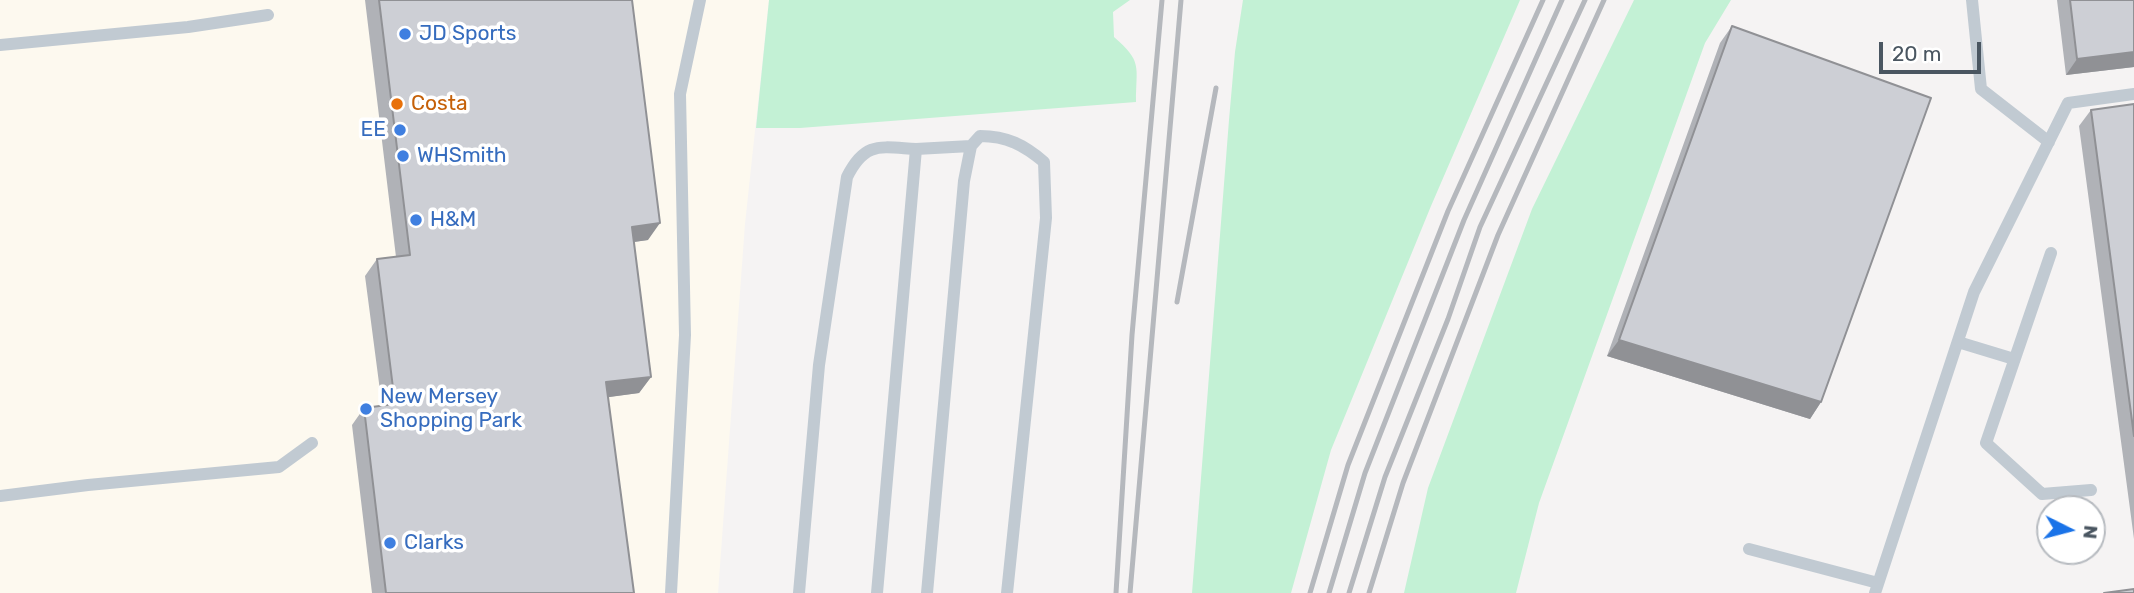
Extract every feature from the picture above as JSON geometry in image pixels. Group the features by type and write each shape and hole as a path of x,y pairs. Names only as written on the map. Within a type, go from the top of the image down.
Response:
{"lane":[{"path":"671,593 685,335 680,94 700,0"},
{"path":"1972,0 1981,89 2049,142"},
{"path":"0,45 187,27 268,15"},
{"path":"1749,549 1877,588 1974,292 2068,103 2134,94"},
{"path":"927,593 964,181 971,146 981,136 997,136 1024,145 1044,162 1046,218 1007,593"},
{"path":"799,593 819,365 846,177 856,158 877,147 916,149 971,146"},
{"path":"877,593 916,149"},
{"path":"2051,253 1986,443 2042,494 2091,490"},
{"path":"1958,342 2014,359"},
{"path":"0,496 279,467 312,443"}],"shaded area":[{"name":"New Mersey Shopping Park","path":"0,0 769,0 745,224 718,593 0,593"}],"green space":[{"path":"769,0 1130,0 1113,12 1114,37 1134,59 1137,72 1136,102 800,128 756,128"},
{"path":"1243,0 1520,0 1431,206 1331,450 1291,593 1192,593 1229,120"},
{"path":"1634,0 1731,0 1705,43 1539,503 1516,593 1404,593 1428,488 1532,209"}],"building":[{"path":"379,0 632,0 660,223 632,227 651,377 606,382 634,593 386,593 364,408 395,404 377,259 410,255"},
{"path":"2070,0 2134,0 2134,52 2077,59"},
{"path":"1732,26 1931,98 1821,402 1619,340"},
{"path":"2134,104 2134,436 2091,110"},
{"path":"2134,589 2134,593 2104,593"}],"railway":[{"path":"1116,593 1132,335 1162,0"},
{"path":"1130,593 1181,0"},
{"path":"1310,593 1348,465 1448,211 1543,0"},
{"path":"1329,593 1365,473 1464,220 1562,0"},
{"path":"1349,593 1385,477 1448,319 1480,227 1585,0"},
{"path":"1369,593 1403,483 1498,235 1604,0"},
{"path":"1177,302 1216,88"}],"place":[{"name":"JD Sports","path":"405,34"},
{"name":"Costa","path":"397,104"},
{"name":"EE","path":"400,130"},
{"name":"WHSmith","path":"403,156"},
{"name":"H&M","path":"416,220"},
{"name":"New Mersey Shopping Park","path":"366,409"},
{"name":"Clarks","path":"390,543"}]}
